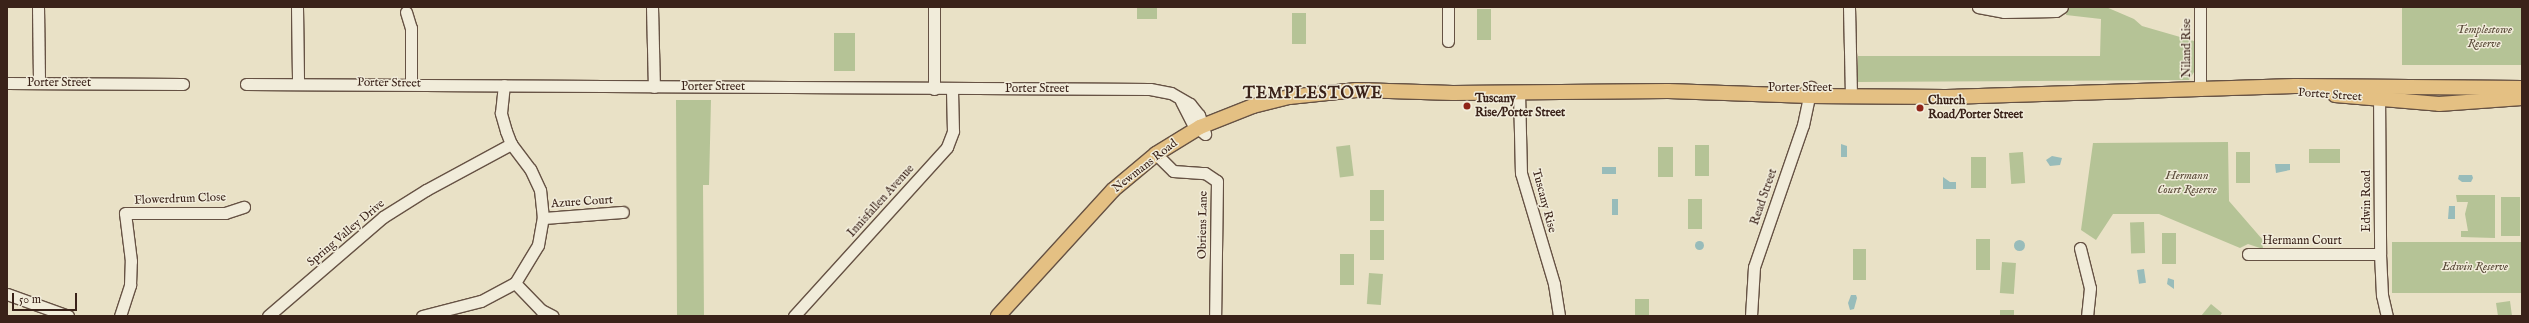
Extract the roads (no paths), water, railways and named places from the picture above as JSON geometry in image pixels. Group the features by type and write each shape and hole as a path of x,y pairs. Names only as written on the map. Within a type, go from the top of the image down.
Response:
{"main road":[{"name":"Porter Street","path":"1201,129 1253,106 1289,97 1357,90 1396,92 1519,92 1550,91 1640,83 1810,92 2050,92 2200,90 2379,93 2449,87 2522,88"},
{"name":"Porter Street","path":"2379,93 2411,103 2460,103 2522,98"},
{"name":"Newmans Road","path":"998,316 1114,190 1201,129"},
{"name":"Newmans Road","path":"1008,316 1068,241"}],"street":[{"path":"38,7 39,83"},
{"path":"297,7 298,82"},
{"path":"650,86 652,7"},
{"path":"934,7 934,89"},
{"path":"1448,7 1448,41"},
{"path":"1849,7 1851,92"},
{"path":"1978,7 2004,12 2056,11 2062,7"},
{"name":"Niland Rise","path":"2200,7 2200,90"},
{"path":"406,12 410,28 411,84"},
{"name":"Porter Street","path":"246,84 298,82 934,89 1150,89 1178,97 1196,111 1201,129"},
{"name":"Porter Street","path":"7,83 183,84"},
{"path":"422,316 481,301 515,282 538,245 543,218 540,190 530,169 511,144 501,113 504,85"},
{"path":"2449,87 2450,97 2460,103"},
{"name":"Innisfallen Avenue","path":"794,316 947,147 953,131 952,89"},
{"name":"Tuscany Rise","path":"1519,92 1521,173 1554,284 1559,316"},
{"name":"Read Street","path":"1751,316 1754,267 1803,126 1810,92"},
{"name":"Edwin Road","path":"2379,93 2380,254 2382,295 2387,316"},
{"name":"Spring Valley Drive","path":"268,316 383,217 426,190 511,144"},
{"name":"Obriens Lane","path":"1159,157 1173,170 1205,173 1217,181 1215,316"},
{"name":"Flowerdrum Close","path":"120,316 130,286 131,261 125,214 225,213 244,207"},
{"name":"Azure Court","path":"543,218 623,212"},
{"path":"2080,248 2090,288 2087,316"},
{"name":"Hermann Court","path":"2248,254 2380,254"},
{"path":"515,282 541,310 553,316"},
{"path":"7,294 68,316"}],"water":[{"path":"1841,144 1847,146 1847,157 1841,157"},
{"path":"2052,156 2062,158 2060,165 2050,166 2046,160"},
{"path":"2275,164 2290,164 2290,170 2276,173"},
{"path":"1602,167 1616,167 1616,174 1602,174"},
{"path":"2459,175 2472,175 2473,178 2471,182 2462,182 2458,179"},
{"path":"1943,177 1950,182 1956,182 1956,189 1943,189"},
{"path":"1612,199 1618,199 1618,215 1612,215"},
{"path":"2449,206 2455,206 2455,219 2448,219"},
{"path":"2017,240 2021,240 2023,241 2023,249 2017,250 2014,247 2014,243"},
{"path":"1697,241 1701,241 1703,245 1701,249 1697,249 1695,247 1695,243"},
{"path":"2144,269 2146,283 2139,284 2137,270"},
{"path":"2168,278 2174,280 2174,289 2167,284"},
{"path":"1851,295 1856,295 1857,298 1854,309 1850,310 1848,303"}],"place":[{"name":"Tuscany Rise/Porter Street","path":"1467,106"},
{"name":"Church Road/Porter Street","path":"1920,108"}],"district":[{"name":"TEMPLESTOWE","path":"1313,94"}],"park label":[{"name":"Templestowe Reserve","path":"2484,37"},
{"name":"Hermann Court Reserve","path":"2187,183"},
{"name":"Edwin Reserve","path":"2475,267"}]}
